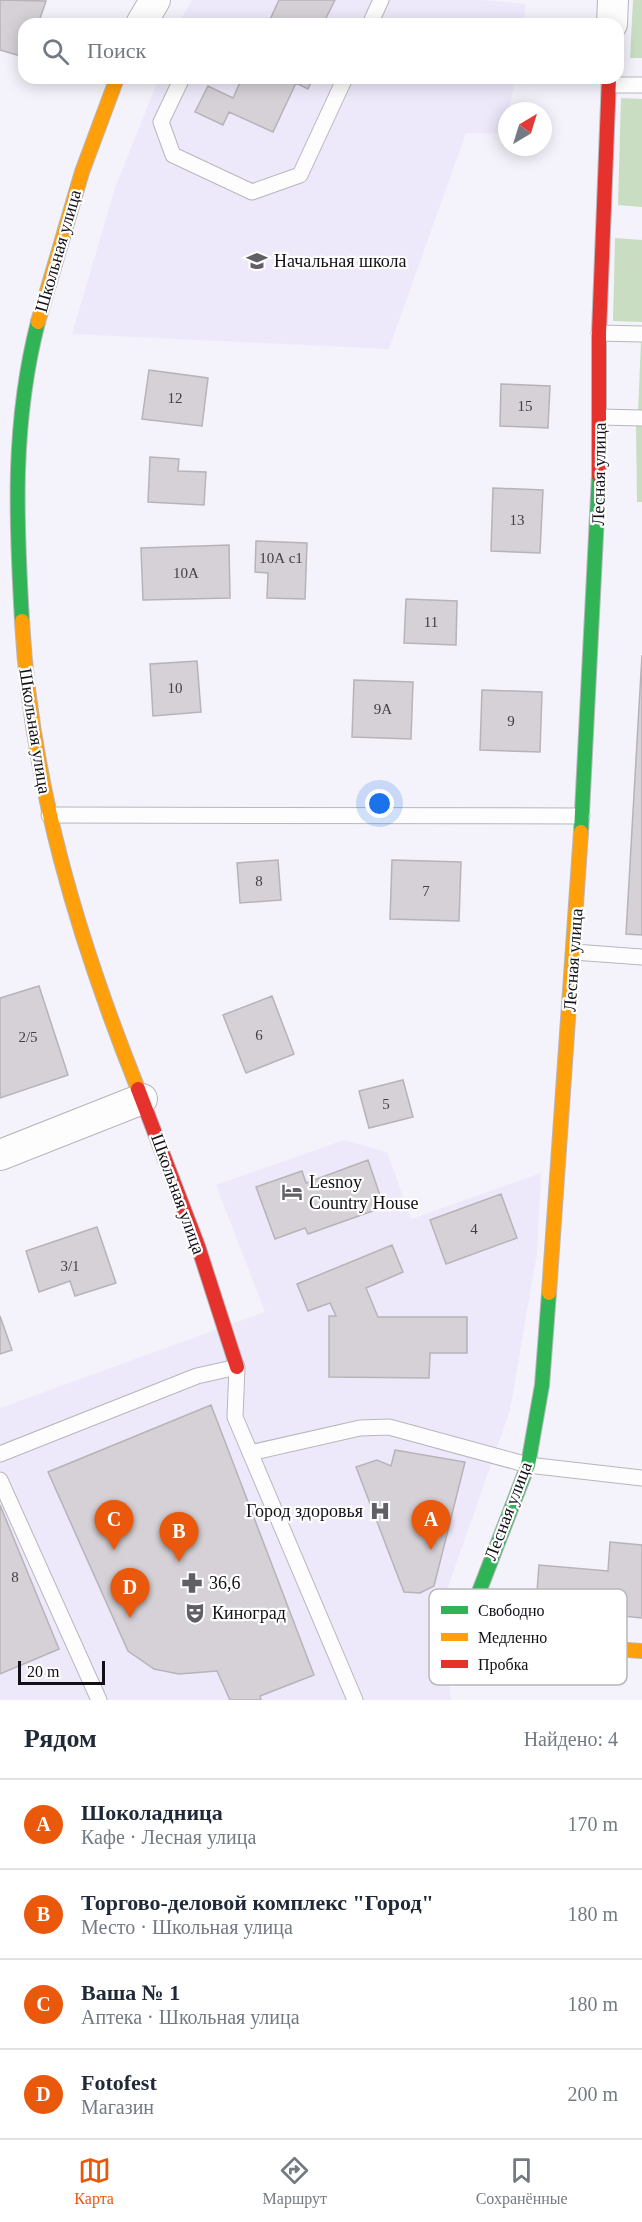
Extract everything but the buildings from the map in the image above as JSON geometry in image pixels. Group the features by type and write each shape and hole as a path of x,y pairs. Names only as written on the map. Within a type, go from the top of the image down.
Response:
{"street":[{"path":"144,18 155,0"},
{"path":"612,18 614,0"},
{"name":"Школьная улица","path":"114,84 93,135 70,206 32,342 20,415 17,570 28,700 49,815 81,930 106,1006 229,1332 237,1367"},
{"name":"Лесная улица","path":"480,1589 528,1464 542,1385 574,952 599,512 599,333 609,84"},
{"path":"0,1155 142,1099"},
{"name":"Лесная улица","path":"627,1650 642,1651"}],"lane":[{"path":"373,18 381,0"},
{"path":"624,83 642,85"},
{"path":"179,84 161,122 173,154 252,192 300,175 342,84"},
{"path":"599,333 642,334"},
{"path":"600,417 642,418"},
{"path":"49,815 582,816"},
{"path":"574,952 642,957"},
{"path":"0,1454 197,1376 237,1367 235,1417 355,1700"},
{"path":"250,1453 360,1428 388,1427 528,1464 642,1478"},
{"path":"0,1480 99,1700"}],"shaded area":[{"path":"192,0 482,0 526,4 524,18 182,18"},
{"name":"Начальная школа","path":"157,84 514,84 511,102 498,102 498,134 466,133 389,349 72,334 115,188"},
{"path":"344,1140 387,1152 411,1219 541,1173 537,1253 510,1410 447,1589 429,1589 429,1685 449,1685 451,1700 0,1700 0,1408 265,1312 216,1185"}],"green space":[{"path":"633,0 642,0 642,58 630,58"},
{"path":"621,98 642,99 642,207 618,205"},
{"path":"615,238 642,240 642,322 613,321"},
{"path":"641,341 642,413 638,413"},
{"path":"636,422 642,423 642,502 637,502"}],"traffic: fast":[{"path":"22,621 18,545 18,470 24,397 38,322"},
{"path":"581,832 599,476"},
{"path":"480,1589 528,1465 542,1385 549,1293"}],"traffic: slow":[{"path":"38,322 82,172 115,84"},
{"path":"22,621 35,741 61,860 96,975 138,1089"},
{"path":"549,1293 581,832"},
{"path":"627,1650 642,1651"}],"traffic: jam":[{"path":"599,476 599,333 609,84"},
{"path":"138,1089 198,1246 237,1367"}],"place":[{"name":"Начальная школа","path":"257,261"},
{"name":"Lesnoy Country House","path":"292,1192"},
{"name":"Город здоровья","path":"380,1511"},
{"name":"Ваша № 1","path":"114,1550"},
{"name":"Шоколадница","path":"431,1550"},
{"name":"Торгово-деловой комплекс \"Город\"","path":"179,1562"},
{"name":"36,6","path":"192,1583"},
{"name":"Киноград","path":"195,1613"},
{"name":"Fotofest","path":"130,1618"}]}
